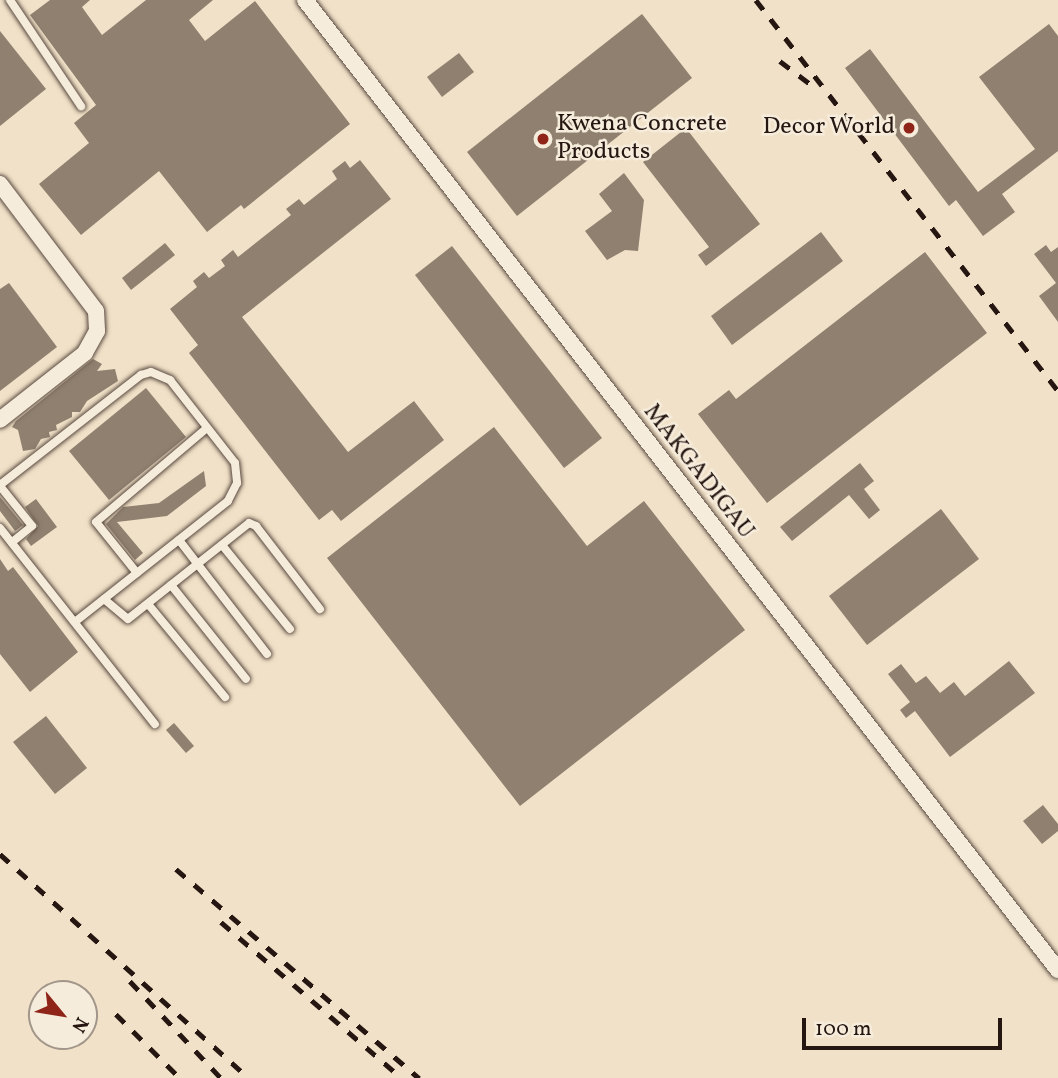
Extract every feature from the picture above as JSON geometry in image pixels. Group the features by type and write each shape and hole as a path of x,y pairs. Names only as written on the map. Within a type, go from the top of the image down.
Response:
{"street":[{"name":"MAKGADIGAU","path":"305,0 1058,971"},
{"path":"0,184 96,311 97,331 85,353 0,420"}],"lane":[{"path":"10,0 81,106"},
{"path":"12,542 32,526 0,485 141,375 151,372 170,380 235,463 237,483 228,501 75,622"},
{"path":"137,573 96,522 207,428"},
{"path":"104,599 128,619 249,523 256,526 320,609"},
{"path":"0,528 155,724"},
{"path":"179,540 267,654"},
{"path":"222,545 290,629"},
{"path":"171,585 246,679"},
{"path":"148,604 225,697"}],"building":[{"path":"50,0 90,0 82,7 102,35 146,0 213,0 189,20 205,41 255,1 350,124 244,209 241,205 207,232 159,171 81,235 39,184 89,143 74,123 96,105 30,15"},
{"path":"642,14 692,78 517,216 467,152"},
{"path":"1049,24 1058,36 1058,151 1002,194 1015,212 983,236 956,200 949,206 845,68 870,49 978,192 1035,149 979,77"},
{"path":"0,31 46,89 0,126"},
{"path":"459,53 474,72 442,97 427,77"},
{"path":"686,128 760,224 706,266 698,255 709,247 643,162"},
{"path":"360,160 391,199 242,317 348,452 414,401 444,440 341,521 332,510 319,520 189,353 198,345 170,309 197,287 193,281 204,272 209,278 225,266 221,260 233,250 238,257 291,215 286,209 299,199 304,205 337,179 332,171 345,161 350,168"},
{"path":"624,173 644,200 638,251 625,250 607,260 585,231 612,211 599,194"},
{"path":"821,232 843,261 732,345 711,316"},
{"path":"165,243 175,255 131,290 122,278"},
{"path":"1046,245 1051,252 1058,247 1058,322 1039,296 1056,283 1034,254"},
{"path":"452,246 602,438 564,468 415,275"},
{"path":"925,252 987,333 767,503 698,414 729,390 736,399"},
{"path":"9,283 57,347 0,391 0,289"},
{"path":"93,359 102,364 97,371 115,369 118,381 87,401 80,412 72,412 72,417 56,425 57,430 49,432 50,437 41,439 35,449 23,451 18,430 12,427 16,421"},
{"path":"146,388 186,437 109,500 69,451"},
{"path":"494,427 587,546 644,501 745,630 520,806 327,558"},
{"path":"860,463 874,481 864,489 880,510 869,519 849,495 792,541 780,527"},
{"path":"204,471 206,486 167,516 117,522 143,553 135,560 106,524 123,507 159,503"},
{"path":"0,497 23,525 15,531 0,511"},
{"path":"36,499 57,527 31,546 26,539 38,526 25,507"},
{"path":"941,509 979,559 867,645 829,596"},
{"path":"0,559 8,571 13,567 78,652 30,692 0,654"},
{"path":"1009,661 1035,693 950,757 915,711 906,718 900,710 910,702 888,674 901,664 916,683 926,676 940,693 954,682 965,696"},
{"path":"46,716 87,768 55,794 13,742"},
{"path":"174,723 194,746 186,753 166,730"},
{"path":"1043,805 1058,824 1058,831 1042,844 1023,821"}],"railway":[{"path":"756,0 1058,391"},
{"path":"780,61 813,86"},
{"path":"0,854 249,1078"},
{"path":"176,869 419,1078"},
{"path":"221,922 402,1078"},
{"path":"130,981 221,1078"},
{"path":"116,1014 180,1078"}],"place":[{"name":"Decor World","path":"909,128"},
{"name":"Kwena Concrete Products","path":"543,139"}]}
